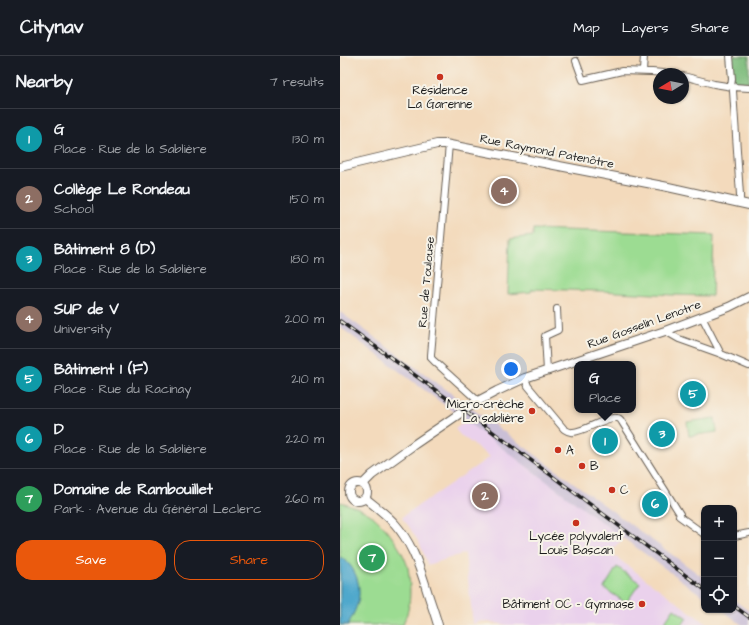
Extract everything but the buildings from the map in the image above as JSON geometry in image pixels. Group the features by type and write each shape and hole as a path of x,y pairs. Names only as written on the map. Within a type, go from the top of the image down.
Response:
{"main road":[{"name":"Rue Raymond Patenôtre","path":"340,167 437,144 449,144 749,204"},
{"name":"Rue Gosselin Lenotre","path":"576,361 665,331 749,297"},
{"name":"Rue Gosselin Lenotre","path":"363,484 372,475 419,441 478,401 525,378 574,362"},
{"path":"357,482 363,484 367,492 365,498 359,501 353,500 345,488 357,482"},
{"path":"365,498 395,524 408,542 416,559 438,625"}],"street":[{"path":"643,71 644,56"},
{"path":"730,56 740,202"},
{"path":"576,61 583,80 616,71 653,72"},
{"path":"689,78 714,84 749,88"},
{"name":"Rue de Toulouse","path":"449,144 431,355 434,361 478,401"},
{"path":"547,371 545,336 558,330 557,309"},
{"path":"702,317 721,354"},
{"path":"665,331 680,339 749,366"},
{"path":"525,378 528,386 564,429 569,432 585,429 611,418 617,418 622,422 680,514 679,516 701,532"},
{"path":"737,535 749,533"}],"shaded area":[{"path":"340,312 701,576 701,595 585,510 340,327"},
{"name":"Lycée polyvalent Louis Bascan","path":"466,421 624,538 609,552 708,625 507,625 482,621 473,624 465,553 428,565 420,544 402,518 490,457 461,436 455,429"},
{"path":"737,602 749,611 749,625 742,625 726,613 737,613"}],"green space":[{"path":"727,56 749,56 749,82 736,82 729,78"},
{"path":"533,229 714,235 712,296 532,289 531,292 508,294 510,239 533,236"},
{"path":"715,418 717,432 689,436 687,422"},
{"path":"340,502 360,509 376,519 398,546 406,561 408,568 410,600 408,612 403,625 340,625"},
{"path":"617,567 640,583 626,603 604,588"},
{"path":"674,609 687,618 682,625 663,625"}],"water":[{"path":"340,557 350,565 354,571 357,578 359,591 357,605 348,625 340,625"}],"railway":[{"path":"340,321 470,415 701,587"},
{"path":"737,608 749,617"}],"place":[{"name":"Résidence La Garenne","path":"440,77"},
{"name":"SUP de V","path":"504,191"},
{"name":"Bâtiment 1 (F)","path":"693,394"},
{"name":"Micro-crèche La sablière","path":"532,411"},
{"name":"Bâtiment 8 (D)","path":"662,434"},
{"name":"G","path":"605,441"},
{"name":"A","path":"558,450"},
{"name":"B","path":"582,466"},
{"name":"C","path":"612,490"},
{"name":"Collège Le Rondeau","path":"485,496"},
{"name":"D","path":"655,504"},
{"name":"Lycée polyvalent Louis Bascan","path":"576,523"},
{"name":"Domaine de Rambouillet","path":"372,558"},
{"name":"Bâtiment OC - Gymnase","path":"642,604"}]}
